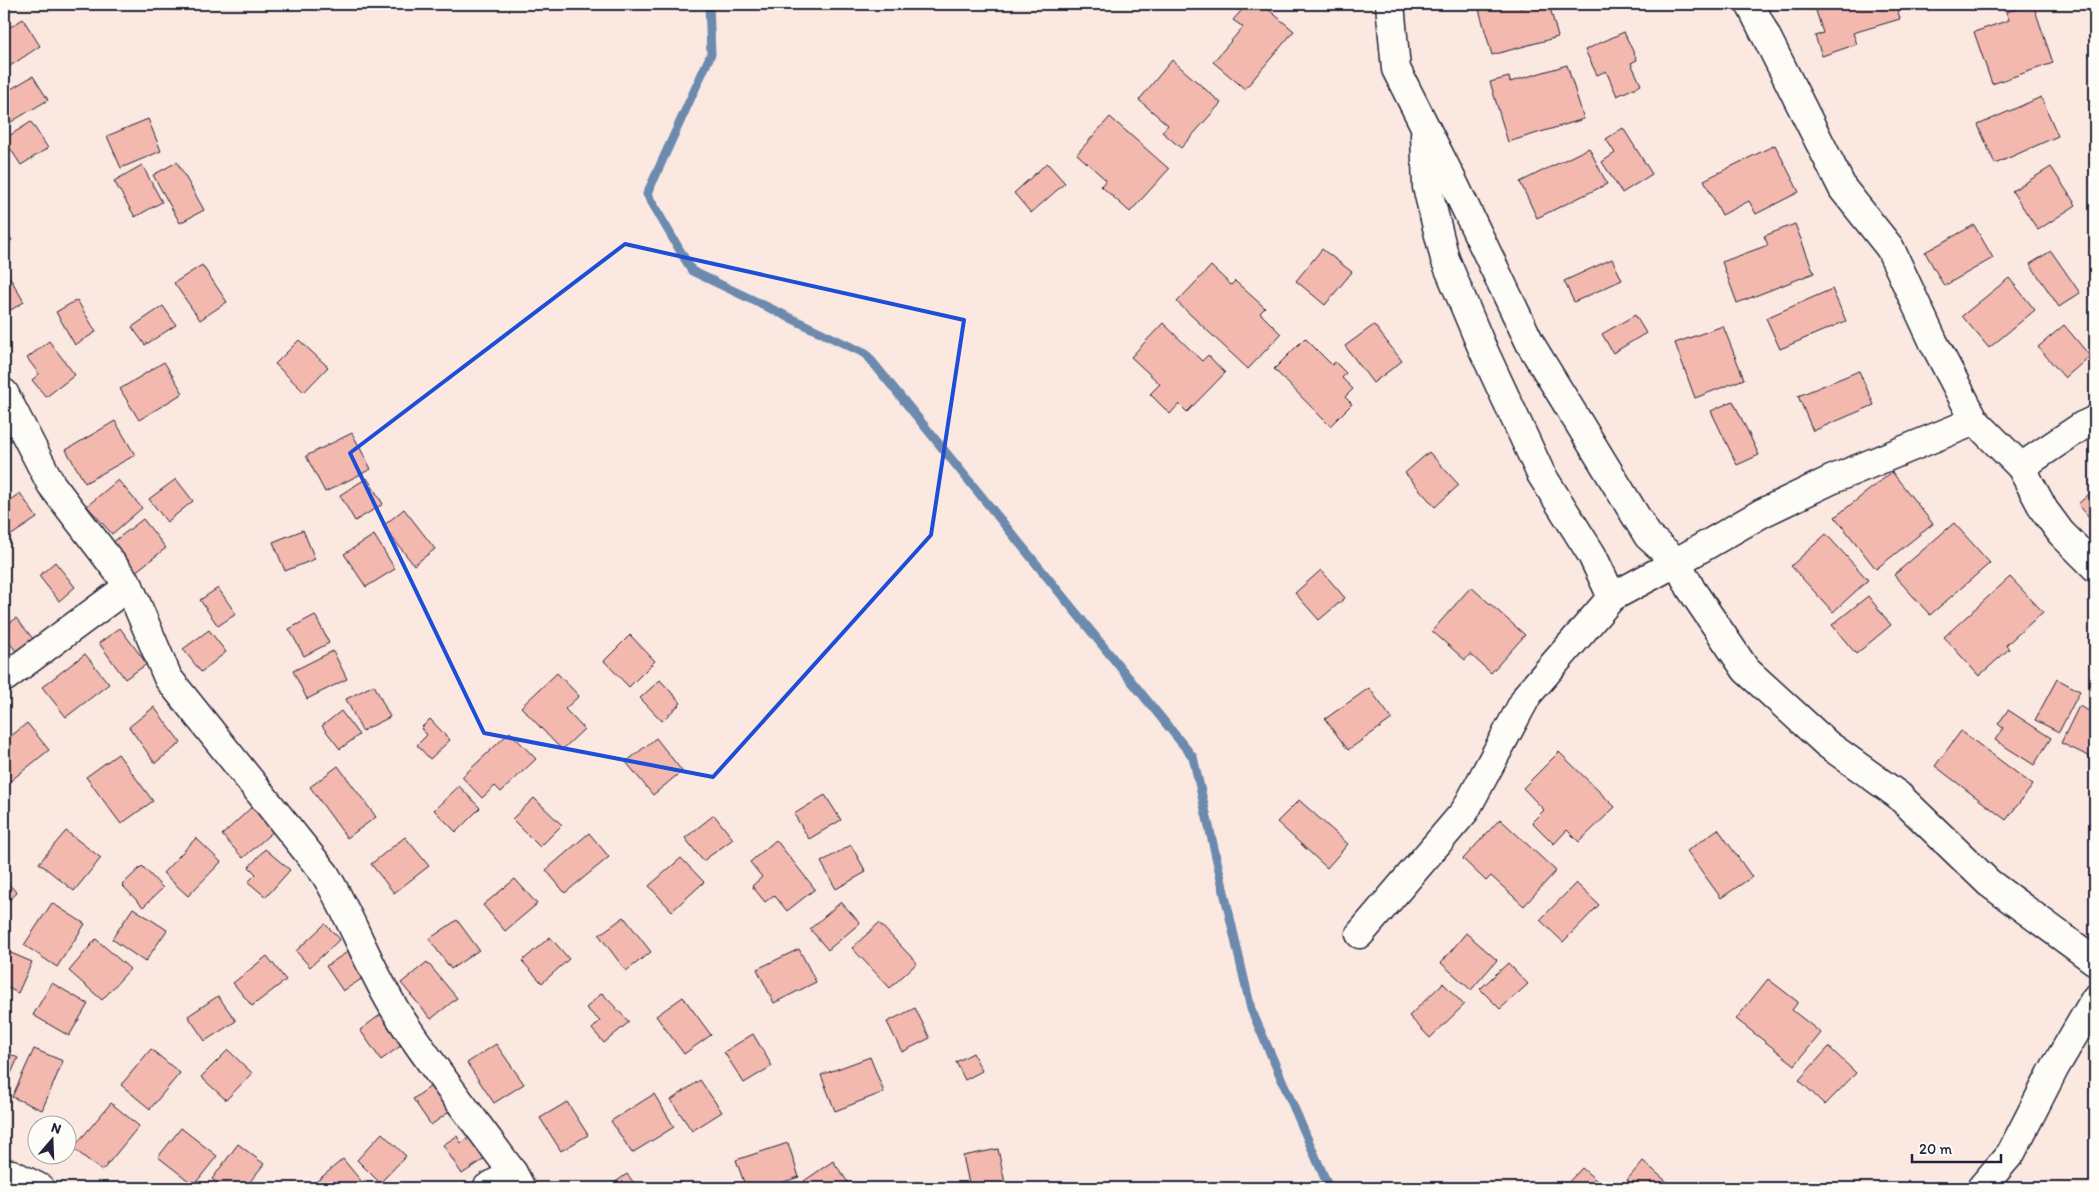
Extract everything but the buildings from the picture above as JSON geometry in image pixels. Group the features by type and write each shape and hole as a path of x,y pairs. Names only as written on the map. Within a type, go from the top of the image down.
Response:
{"street":[{"path":"1390,4 1396,69 1456,188 1531,345 1648,536 1677,562 1691,589 1746,670 1827,744 1898,795 1989,884 2095,961"},
{"path":"1750,4 1843,189 1890,248 1934,343 1975,421 2021,467 2044,510 2061,533 2095,567"},
{"path":"1425,129 1427,186 1445,259 1481,344 1541,474 1592,555 1612,596"},
{"path":"4,393 51,484 129,586 168,678 325,874 343,904 380,984 399,1016 517,1181 487,1188"},
{"path":"2021,467 2082,426 2095,420"},
{"path":"1360,934 1464,811 1528,694 1612,596 1762,514 1833,479 1975,421"},
{"path":"4,678 129,586"},
{"path":"1981,1188 2011,1153 2054,1069 2095,999"},
{"path":"7,1177 40,1188"}],"highlighted area":[{"path":"625,244 964,320 931,535 713,777 484,733 350,453"}],"waterway":[{"path":"709,4 711,54 647,194 692,271 866,354 1193,757 1251,1009 1329,1188"}]}
